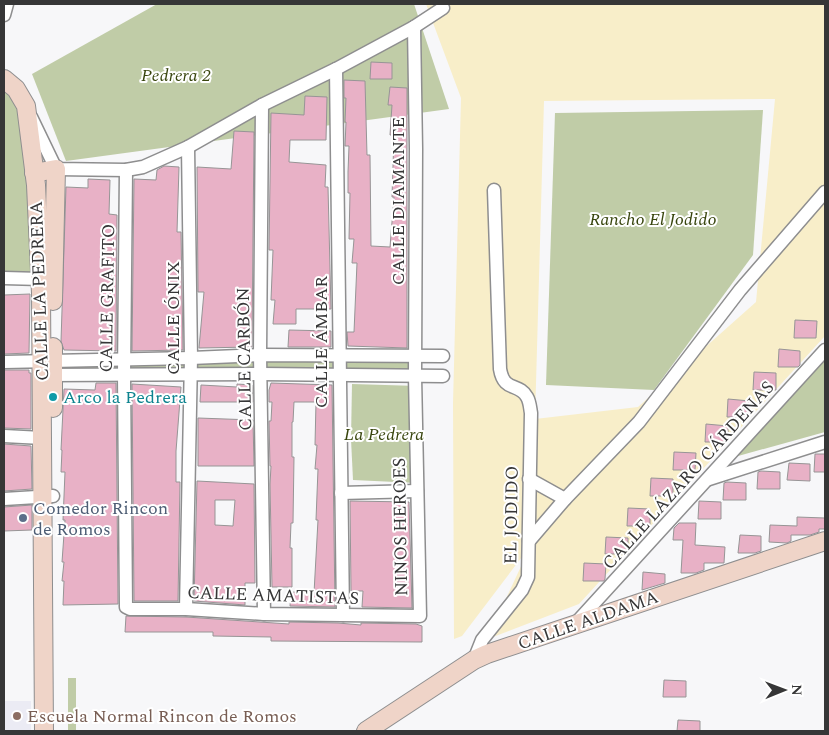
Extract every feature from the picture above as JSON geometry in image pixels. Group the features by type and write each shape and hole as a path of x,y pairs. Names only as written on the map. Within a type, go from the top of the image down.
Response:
{"main road":[{"path":"4,79 16,89 26,106"},
{"name":"CALLE LA PEDRERA","path":"26,106 34,173 47,368 49,670 44,731"},
{"path":"34,173 56,169"},
{"name":"CALLE LA PEDRERA","path":"48,497 42,438 53,279 56,169"},
{"name":"CALLE ALDAMA","path":"366,731 474,660 576,623 825,541"},
{"name":"CALLE LA PEDRERA","path":"49,670 55,731"}],"street":[{"path":"4,15 7,4"},
{"path":"26,106 56,169 126,170 143,167 188,147 262,104 336,69 414,27 443,8"},
{"name":"CALLE DIAMANTE","path":"414,27 416,149 415,376"},
{"name":"CALLE ÁMBAR","path":"336,69 343,615"},
{"name":"CALLE CARBÓN","path":"262,104 260,355 262,374 264,614"},
{"name":"CALLE ÓNIX","path":"186,609 192,358 188,147"},
{"name":"CALLE GRAFITO","path":"126,170 124,359 126,607"},
{"name":"EL JODIDO","path":"474,660 482,640 522,590 528,577 531,414 528,398 523,392 507,385 502,379 500,369 494,190"},
{"path":"529,541 565,499 638,422 740,290 825,192"},
{"path":"4,278 41,279"},
{"name":"CALLE LÁZARO CÁRDENAS","path":"576,623 825,350"},
{"path":"47,368 124,359 260,355 443,356"},
{"path":"4,362 124,375 443,376"},
{"name":"NINOS HEROES","path":"415,376 420,616"},
{"path":"4,436 42,438"},
{"path":"707,480 825,442"},
{"path":"529,479 565,499"},
{"path":"341,493 417,491"},
{"path":"4,499 48,497"},
{"name":"CALLE AMATISTAS","path":"126,607 130,609 186,609 264,614 420,616"}],"shaded area":[{"name":"Escuela Normal Rincon de Romos","path":"4,701 31,701 31,731 4,731"}],"green space":[{"name":"Pedrera 2","path":"157,4 414,4 449,109 66,161 32,74"},
{"path":"4,85 21,107 29,173 31,274 4,274"},
{"name":"Rancho El Jodido","path":"763,110 753,255 654,390 546,385 555,113"},
{"path":"825,358 825,432 731,458"},
{"path":"417,359 418,372 61,370 60,362"},
{"name":"La Pedrera","path":"352,384 418,386 417,483 353,480 351,439"},
{"path":"68,678 76,678 76,731 68,731"}],"sand":[{"path":"426,4 825,4 825,336 579,604 493,637 490,633 531,545 462,636 454,639 453,403 461,98","holes":["775,99 756,302 638,407 535,419 544,101"]}],"building":[{"path":"371,62 392,63 392,79 370,79"},
{"path":"344,80 365,81 367,155 370,155 371,246 390,247 394,197 392,197 394,135 390,135 392,105 388,105 390,87 407,88 407,348 348,346 347,332 354,332 357,263 352,263 354,239 349,239 349,146 345,146 346,98 344,98"},
{"path":"305,96 327,97 326,140 290,140 289,162 326,165 325,187 328,187 331,309 296,309 296,324 273,324 275,300 271,300 273,250 269,250 271,113 304,115"},
{"path":"234,131 254,132 252,347 199,348 204,292 198,292 197,167 231,169"},
{"path":"164,166 179,167 177,232 181,232 183,350 132,351 134,179 156,180 157,170"},
{"path":"88,179 110,180 109,214 117,215 116,351 64,350 61,341 66,187 88,188"},
{"path":"30,294 29,353 4,354 4,295"},
{"path":"795,320 817,321 816,338 794,338"},
{"path":"289,330 331,331 331,347 288,347"},
{"path":"779,349 800,351 800,365 798,367 778,367"},
{"path":"4,370 29,370 29,373 31,373 31,429 4,428"},
{"path":"754,372 776,373 776,390 753,390"},
{"path":"96,383 116,383 118,604 63,605 64,581 62,581 64,562 62,562 65,520 63,520 65,472 61,472 61,450 64,389 95,390"},
{"path":"271,383 332,385 335,607 290,606 291,592 314,593 318,520 316,520 318,469 315,469 317,445 315,445 316,402 294,402 292,422 292,457 294,457 293,523 291,523 290,548 292,548 292,587 272,587 269,421 271,421 272,402 269,402"},
{"path":"132,384 181,387 176,451 176,482 180,482 178,601 134,601"},
{"path":"237,384 252,385 253,402 200,402 201,385 237,387"},
{"path":"728,399 750,401 749,417 727,417"},
{"path":"198,418 253,420 254,466 198,466"},
{"path":"706,424 728,426 728,442 705,442"},
{"path":"4,444 31,446 32,489 4,491"},
{"path":"674,452 696,453 695,470 673,470"},
{"path":"815,454 825,454 825,472 814,472"},
{"path":"789,463 810,464 810,481 787,480"},
{"path":"758,472 780,472 780,489 757,489"},
{"path":"651,478 673,479 673,496 650,496"},
{"path":"197,481 254,484 255,583 245,583 245,605 194,601","holes":["215,500 235,500 233,526 215,525"]},
{"path":"724,483 746,483 746,500 723,500"},
{"path":"350,501 409,502 412,608 362,607 363,591 351,591"},
{"path":"699,501 721,502 721,519 698,519"},
{"name":"Comedor Rincon de Romos","path":"32,505 32,530 4,531 4,507"},
{"path":"628,508 650,509 650,526 627,526"},
{"path":"797,517 825,518 825,529 819,529 819,532 810,535 791,535 791,541 787,543 769,542 770,525 797,526"},
{"path":"679,523 696,523 695,545 725,547 724,563 704,563 704,570 696,573 681,573 683,540 673,540 674,528"},
{"path":"740,535 761,536 761,551 738,553"},
{"path":"606,537 628,538 628,554 605,554"},
{"path":"584,563 606,564 604,581 583,581"},
{"path":"643,572 665,574 665,583 642,590"},
{"path":"126,616 186,617 289,624 289,622 361,625 361,623 416,624 422,626 422,642 271,641 271,637 213,636 213,632 125,632"},
{"path":"664,680 686,681 686,697 663,697"},
{"path":"678,720 700,721 700,731 677,731"}],"place":[{"name":"Arco la Pedrera","path":"53,397"},
{"name":"Comedor Rincon de Romos","path":"23,518"},
{"name":"Escuela Normal Rincon de Romos","path":"17,716"}]}
